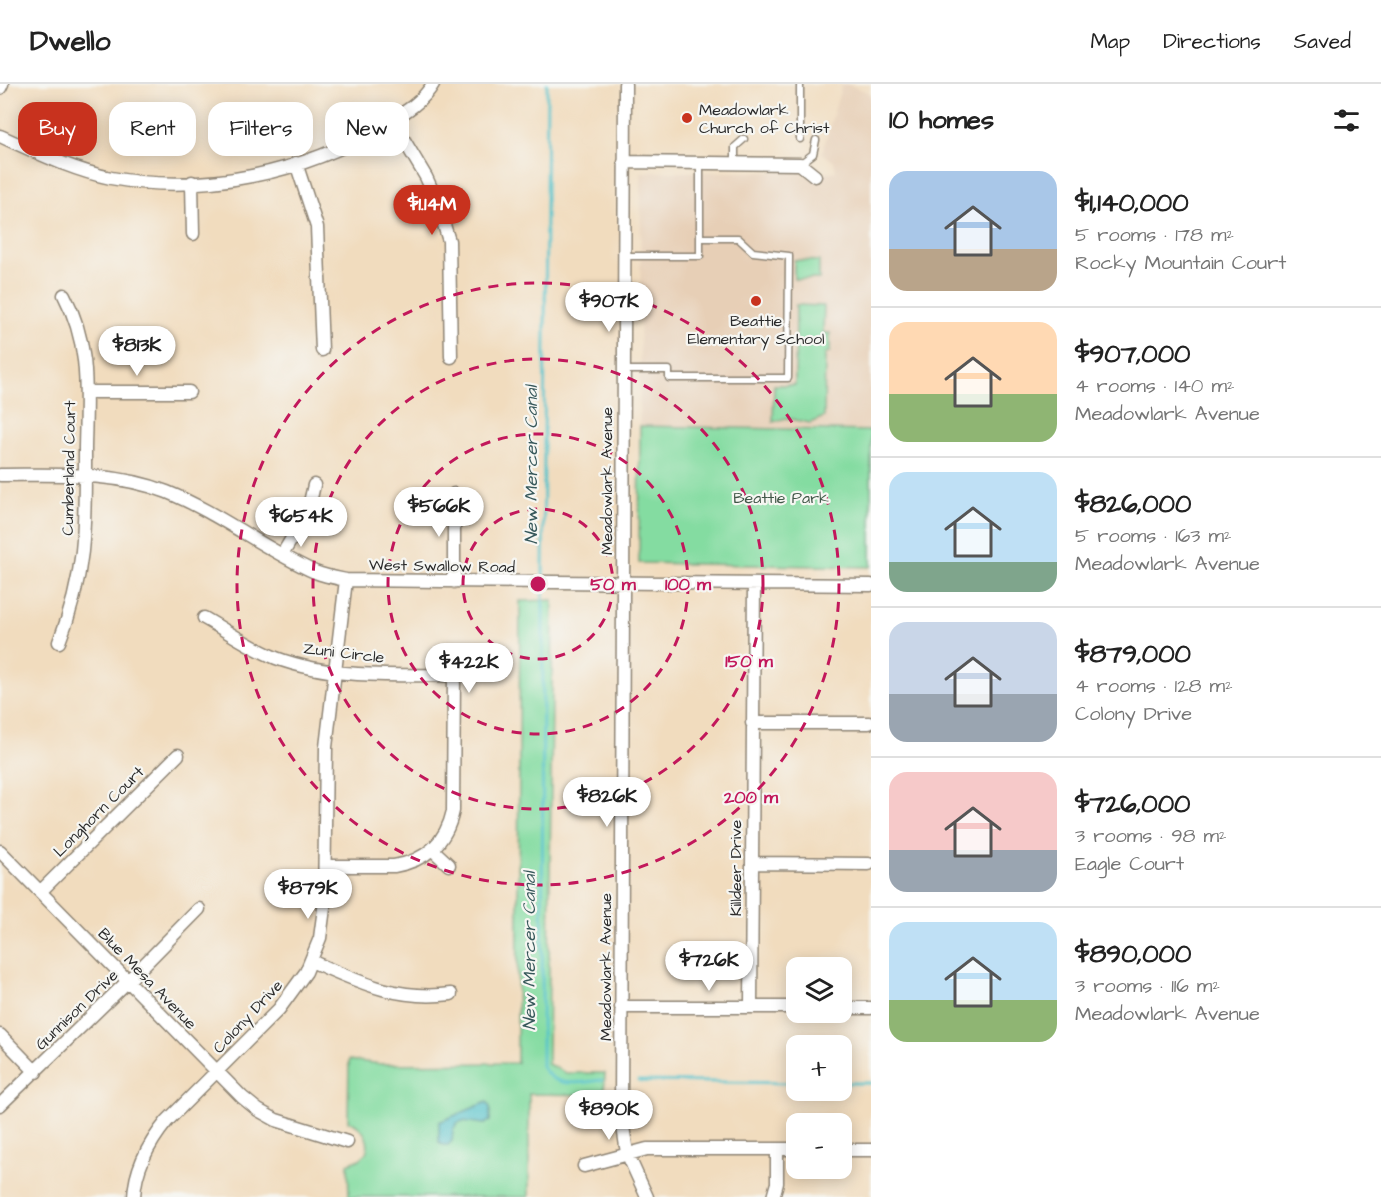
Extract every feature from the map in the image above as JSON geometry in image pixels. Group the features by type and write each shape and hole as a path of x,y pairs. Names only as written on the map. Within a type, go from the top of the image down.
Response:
{"street":[{"path":"0,88 2,84"},
{"path":"409,108 421,99 433,84"},
{"name":"Meadowlark Avenue","path":"625,84 621,1113 627,1153 647,1197"},
{"path":"0,136 64,164 103,176 140,182 192,182 246,176 325,154"},
{"path":"409,148 426,177 443,218 449,241 451,357"},
{"path":"624,162 800,164 815,176"},
{"path":"296,163 317,227 322,350"},
{"path":"192,182 193,234"},
{"name":"Cumberland Court","path":"58,642 74,599 83,552 85,475 85,356 76,320 64,295"},
{"path":"86,392 189,392"},
{"name":"West Swallow Road","path":"0,475 85,475 119,479 167,492 215,515 317,573 346,580 871,585"},
{"path":"282,555 308,512 314,485"},
{"path":"454,494 454,582"},
{"name":"Colony Drive","path":"134,1197 138,1170 154,1137 167,1121 279,1009 311,961 322,927 324,908 326,747 346,580"},
{"name":"Killdeer Drive","path":"751,1007 754,584"},
{"name":"Zuni Circle","path":"204,618 276,657 294,663 369,675 454,675 453,811 446,832 433,850"},
{"path":"752,723 869,723"},
{"name":"Longhorn Court","path":"41,891 178,755"},
{"path":"325,866 394,866 414,862 433,850 449,865"},
{"name":"Blue Mesa Avenue","path":"0,851 242,1097 258,1110 276,1120 347,1142"},
{"path":"752,863 868,864"},
{"name":"Gunnison Drive","path":"0,1105 199,909"},
{"path":"311,961 383,990 418,996 451,994"},
{"path":"621,1007 786,1007"},
{"path":"852,1008 871,1008"},
{"path":"0,1035 36,1072"},
{"path":"585,1166 647,1149 786,1149"},
{"path":"773,1197 777,1183 777,1149"},
{"path":"852,1150 871,1150"}],"lane":[{"path":"800,84 800,139"},
{"path":"735,163 735,147 744,139"},
{"path":"800,164 813,154 816,140"},
{"path":"624,256 700,256 700,163"},
{"path":"623,370 669,370 669,378 788,378 789,256 753,252 738,238 700,238"}],"shaded area":[{"name":"Beattie Elementary School","path":"842,84 867,92 871,97 871,567 639,563 641,172 799,172 815,176 836,171 834,162 822,153"}],"green space":[{"path":"794,260 819,261 819,279 794,279"},
{"path":"796,305 824,306 823,333 830,333 830,352 825,353 824,417 810,423 786,418 773,422 774,385 795,385"},
{"name":"Beattie Park","path":"640,426 871,431 871,567 639,563"},
{"path":"553,600 548,1064 566,1073 605,1073 604,1095 529,1094 529,1197 349,1197 348,1164 360,1159 365,1153 367,1142 363,1131 348,1121 349,1060 381,1064 517,1063 520,601"}],"water":[{"path":"487,1102 490,1107 490,1121 484,1124 463,1121 457,1123 453,1130 452,1141 448,1145 439,1142 439,1122"}],"waterway":[{"name":"New Mercer Canal","path":"543,577 547,84"},
{"name":"New Mercer Canal","path":"543,584 542,1066 547,1074 561,1082 602,1080"},
{"name":"New Mercer Canal","path":"638,1081 786,1083"},
{"name":"New Mercer Canal","path":"852,1083 871,1083"}],"place":[{"name":"Meadowlark Church of Christ","path":"687,118"},
{"name":"Beattie Elementary School","path":"756,301"}]}
